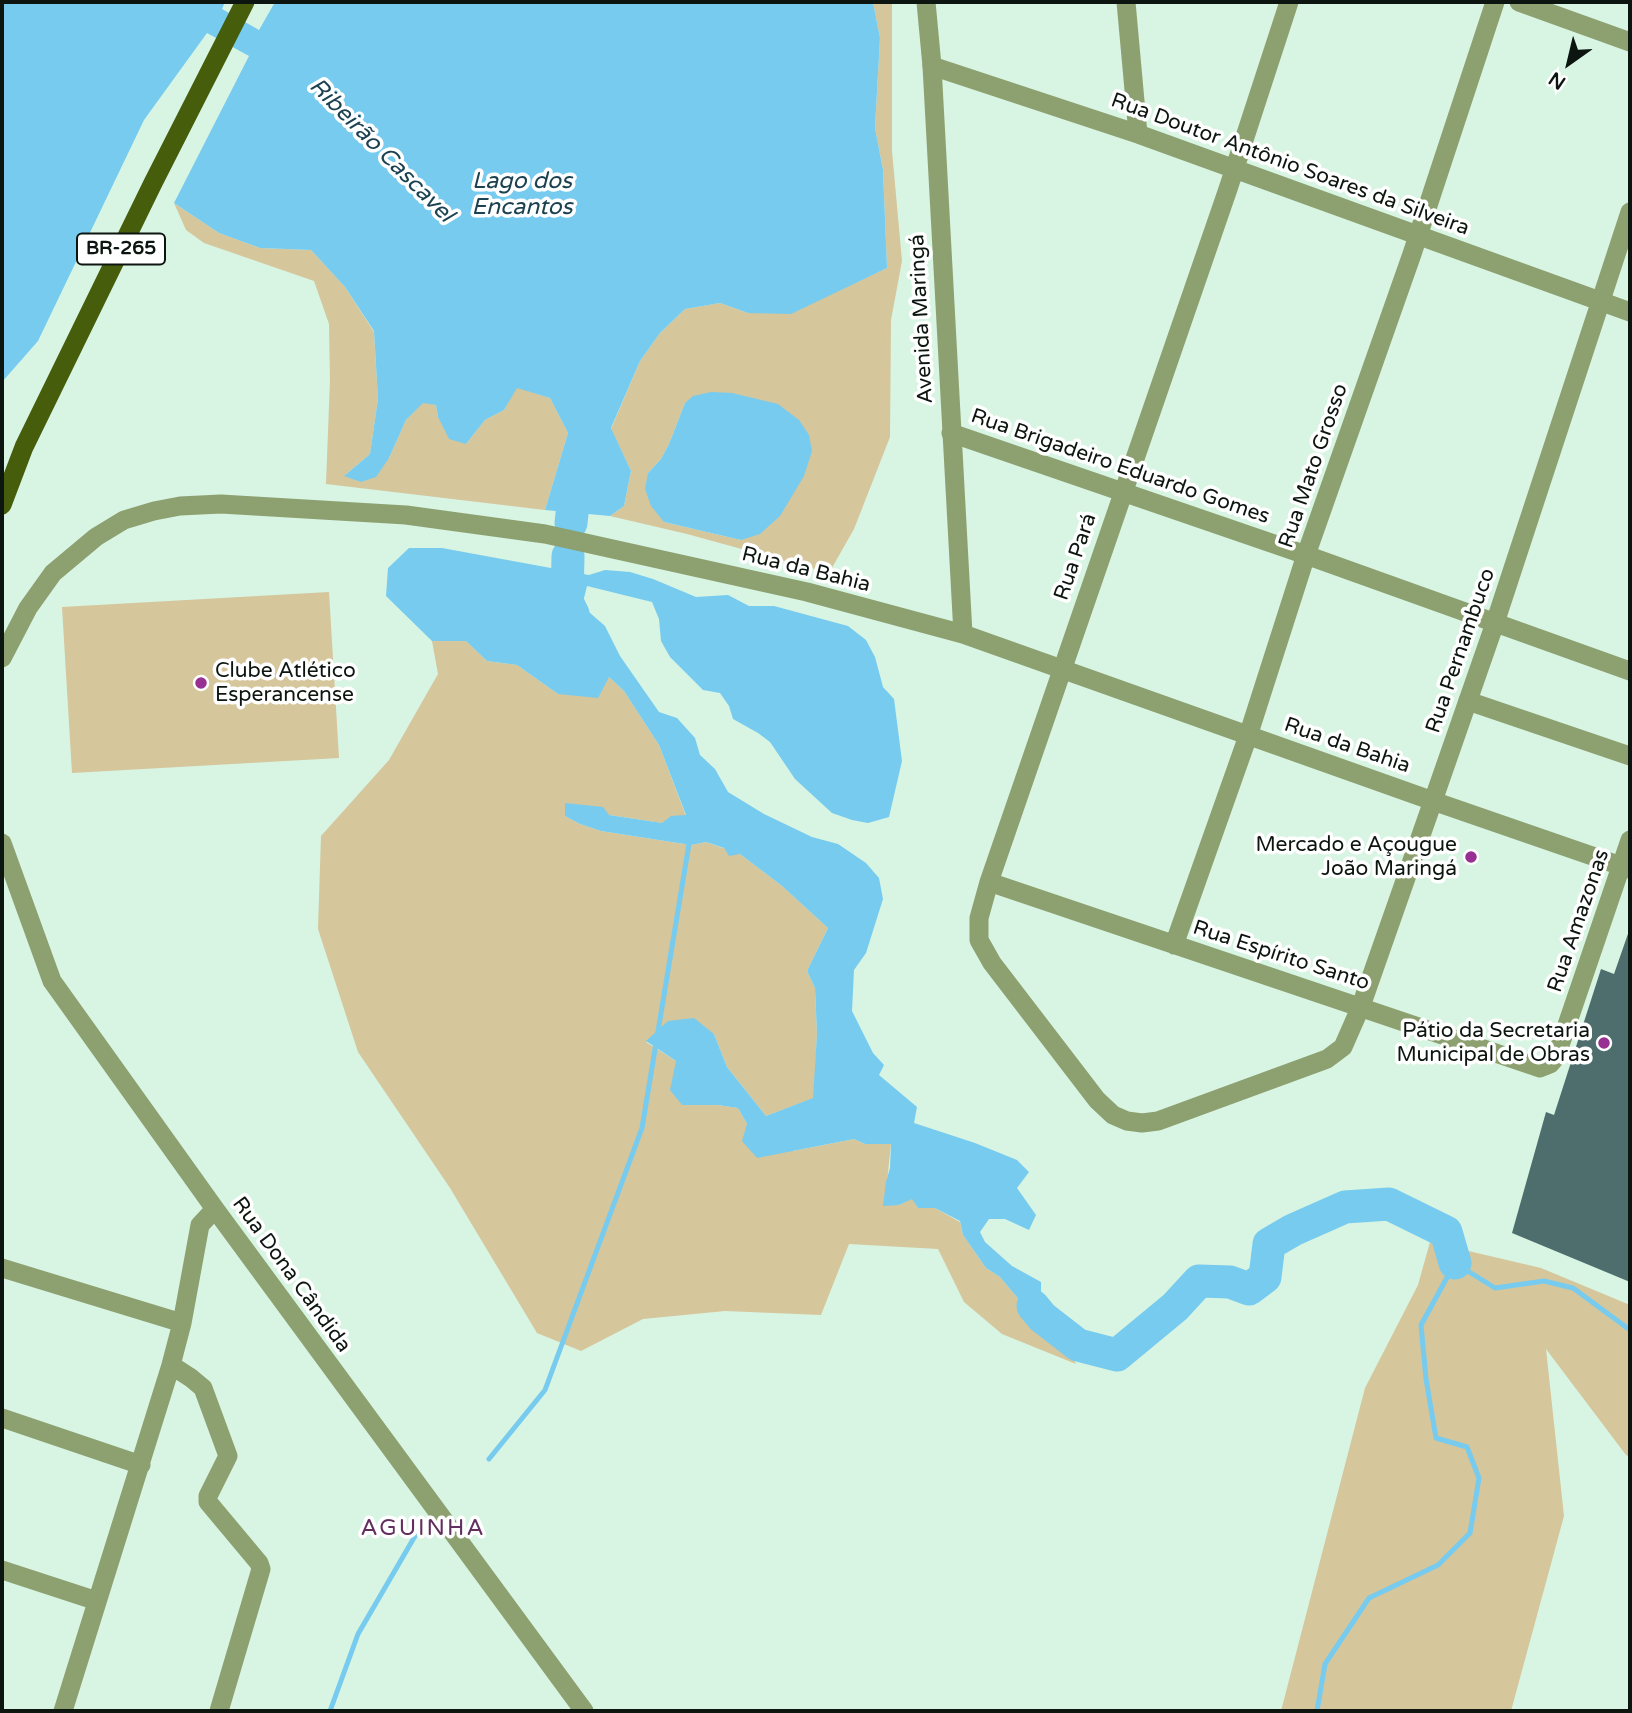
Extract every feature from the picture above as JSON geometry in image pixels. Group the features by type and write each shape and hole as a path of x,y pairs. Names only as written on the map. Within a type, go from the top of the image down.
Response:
{"main road":[{"name":"BR-265","path":"2,505 24,447 243,5"}],"street":[{"name":"Avenida Maringá","path":"926,2 932,66 963,634"},
{"path":"1126,2 1138,134"},
{"name":"Rua Pará","path":"1097,1100 984,950 979,940 978,918 1235,169 1289,2"},
{"name":"Rua Mato Grosso","path":"1174,945 1248,736 1306,555 1418,236 1495,2"},
{"path":"1519,2 1630,42"},
{"name":"Rua Doutor Antônio Soares da Silveira","path":"932,66 1138,134 1630,312"},
{"name":"Rua Pernambuco","path":"1097,1100 1113,1115 1127,1121 1158,1121 1327,1059 1349,1039 1496,623 1630,212"},
{"name":"Rua Brigadeiro Eduardo Gomes","path":"951,433 1306,555 1630,671"},
{"name":"Rua da Bahia","path":"2,659 28,608 53,573 96,537 124,520 180,506 221,504 406,515 545,534 807,592 963,634 1626,868"},
{"path":"1468,701 1630,756"},
{"name":"Rua Amazonas","path":"1556,1057 1626,868 1630,840"},
{"name":"Rua Dona Cândida","path":"2,843 52,981 215,1209 584,1711"},
{"name":"Rua Espírito Santo","path":"989,882 1362,1006 1534,1067 1546,1067 1556,1057"},
{"path":"63,1711 171,1365 182,1323 200,1225 215,1209"},
{"path":"2,1268 182,1323"},
{"path":"171,1365 202,1388 228,1456 208,1496 208,1502 259,1563 261,1569 219,1711"},
{"path":"2,1418 141,1465"},
{"path":"2,1570 97,1601"}],"shaded area":[{"path":"873,2 892,2 892,151 902,261 891,320 890,437 854,529 829,573 610,516 624,506 631,471 611,429 640,361 660,333 685,309 720,303 748,313 850,285 887,268 883,170 875,128 880,38","holes":["685,403 741,540 664,522 648,473 661,459 669,444"]},
{"path":"174,203 219,233 260,248 311,250 345,287 374,332 378,399 370,454 345,475 389,458 406,420 423,402 436,405 438,417 466,444 485,420 504,410 516,387 550,398 568,433 545,510 326,484 329,324 314,281 204,243 186,230"},
{"name":"Clube Atlético Esperancense","path":"329,592 339,758 72,773 62,607"},
{"path":"432,641 466,641 487,661 517,665 558,694 609,677 624,691 659,745 686,816 662,823 609,815 565,803 565,816 601,831 691,845 706,842 740,854 782,886 828,928 807,971 815,988 817,1034 814,1098 766,1116 727,1067 714,1034 646,1042 676,1061 682,1105 738,1108 747,1124 793,1151 854,1139 865,1144 891,1143 886,1193 899,1205 912,1198 918,1208 935,1208 960,1222 963,1235 986,1268 1000,1277 1031,1314 1065,1344 1076,1364 1002,1334 964,1302 938,1249 849,1244 821,1315 725,1311 643,1319 581,1351 537,1333 450,1188 358,1052 318,929 321,836 389,760 438,674"},
{"path":"1430,1242 1541,1268 1630,1305 1630,1457 1546,1349 1564,1516 1511,1711 1281,1711 1365,1388 1418,1285"}],"water":[{"name":"Lago dos Encantos","path":"2,2 225,2 222,9 259,30 275,2 873,2 880,38 875,128 883,170 887,268 791,314 748,313 720,303 685,309 660,333 640,361 611,428 631,471 624,506 610,516 545,510 568,433 550,398 517,388 504,410 485,420 466,444 449,439 438,417 436,405 423,403 406,420 389,458 376,477 361,482 344,476 370,454 378,399 374,331 345,287 311,250 260,248 219,233 174,203 249,56 207,33 144,120 38,341 2,382"},
{"path":"711,392 732,393 778,404 799,420 809,435 812,451 804,476 780,516 760,534 741,540 664,522 651,506 645,489 648,473 661,459 669,444 685,403 693,396"},
{"path":"409,548 442,548 589,575 605,570 630,572 696,597 728,595 749,606 774,606 848,626 866,640 875,657 883,687 894,699 902,761 889,817 868,823 832,813 795,779 770,742 733,719 729,706 720,693 703,690 670,657 661,641 659,619 652,602 587,586 582,606 605,626 620,656 659,712 677,718 695,738 700,755 715,769 728,792 764,814 812,837 838,844 866,863 879,878 883,899 866,953 854,970 852,1011 873,1053 884,1065 879,1075 917,1107 914,1123 1017,1160 1029,1172 1017,1188 1036,1215 1029,1230 1005,1219 989,1219 980,1232 985,1242 1012,1266 1041,1282 1041,1300 1067,1325 1065,1344 1031,1314 1000,1277 986,1268 963,1235 960,1221 935,1208 918,1208 912,1199 899,1205 883,1206 891,1144 865,1144 854,1139 757,1158 742,1141 747,1124 738,1108 682,1105 670,1090 676,1061 646,1041 668,1021 694,1018 714,1034 727,1067 766,1116 813,1098 817,1034 815,988 807,971 828,928 782,886 740,854 729,856 724,848 706,842 691,845 601,831 565,816 565,803 603,807 609,815 662,823 671,816 686,815 659,745 624,691 609,677 598,698 558,694 517,665 487,661 466,641 432,641 386,596 388,568"}],"building":[{"name":"Pátio da Secretaria Municipal de Obras","path":"1630,928 1630,1282 1512,1233 1546,1112 1554,1115 1601,969 1614,974"}],"waterway":[{"name":"Ribeirão Cascavel","path":"571,523 577,469"},
{"name":"Ribeirão Cascavel","path":"568,556 567,602 573,614"},
{"path":"489,1459 545,1390 642,1128 690,838"},
{"name":"Ribeirão Cascavel","path":"1033,1306 1042,1317 1078,1345 1117,1355 1175,1307 1199,1281 1230,1282 1249,1289 1265,1277 1269,1244 1345,1207 1389,1204 1446,1232 1455,1263"},
{"path":"1317,1711 1325,1664 1369,1598 1438,1565 1470,1533 1479,1478 1467,1447 1436,1438 1426,1379 1421,1325 1455,1263 1495,1288 1544,1281 1573,1288 1630,1330"},
{"path":"330,1711 358,1634 422,1524"}],"place":[{"name":"Clube Atlético Esperancense","path":"201,683"},
{"name":"Mercado e Açougue João Maringá","path":"1471,857"},
{"name":"Pátio da Secretaria Municipal de Obras","path":"1604,1043"}],"district":[{"name":"AGUINHA","path":"423,1529"}]}
